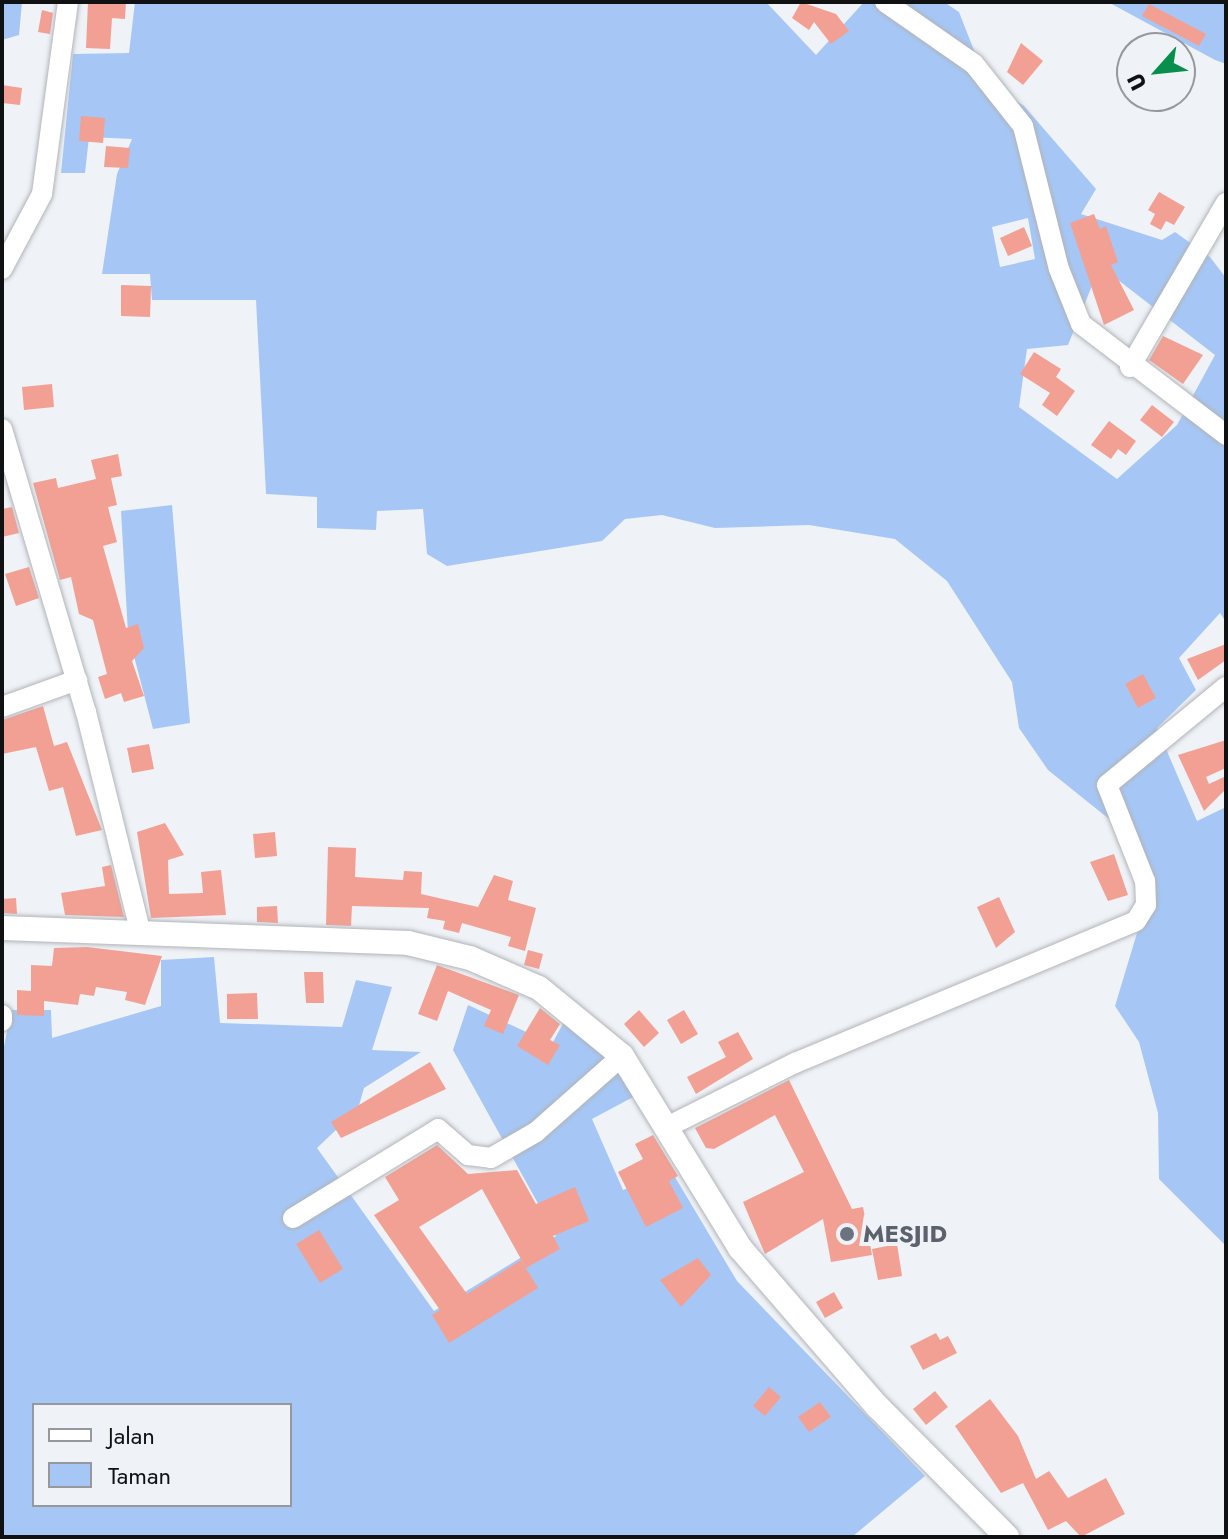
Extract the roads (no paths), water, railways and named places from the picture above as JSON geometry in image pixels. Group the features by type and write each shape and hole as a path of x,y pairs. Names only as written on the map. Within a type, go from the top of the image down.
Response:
{"street":[{"path":"2,269 45,180 68,2"},
{"path":"885,2 974,64 1000,92 1033,153 1073,310 1130,367 1226,435"},
{"path":"1130,367 1226,203"},
{"path":"2,429 77,680 141,934"},
{"path":"2,707 77,680"},
{"path":"671,1125 795,1063 1136,921 1146,905 1145,881 1107,785 1226,687"},
{"path":"2,928 361,938 435,949 539,988 622,1056 671,1125 706,1196 772,1287 1007,1537"},
{"path":"293,1218 438,1129 468,1155 491,1158 536,1132 622,1056"}],"place":[{"name":"MESJID","path":"847,1234"}]}
